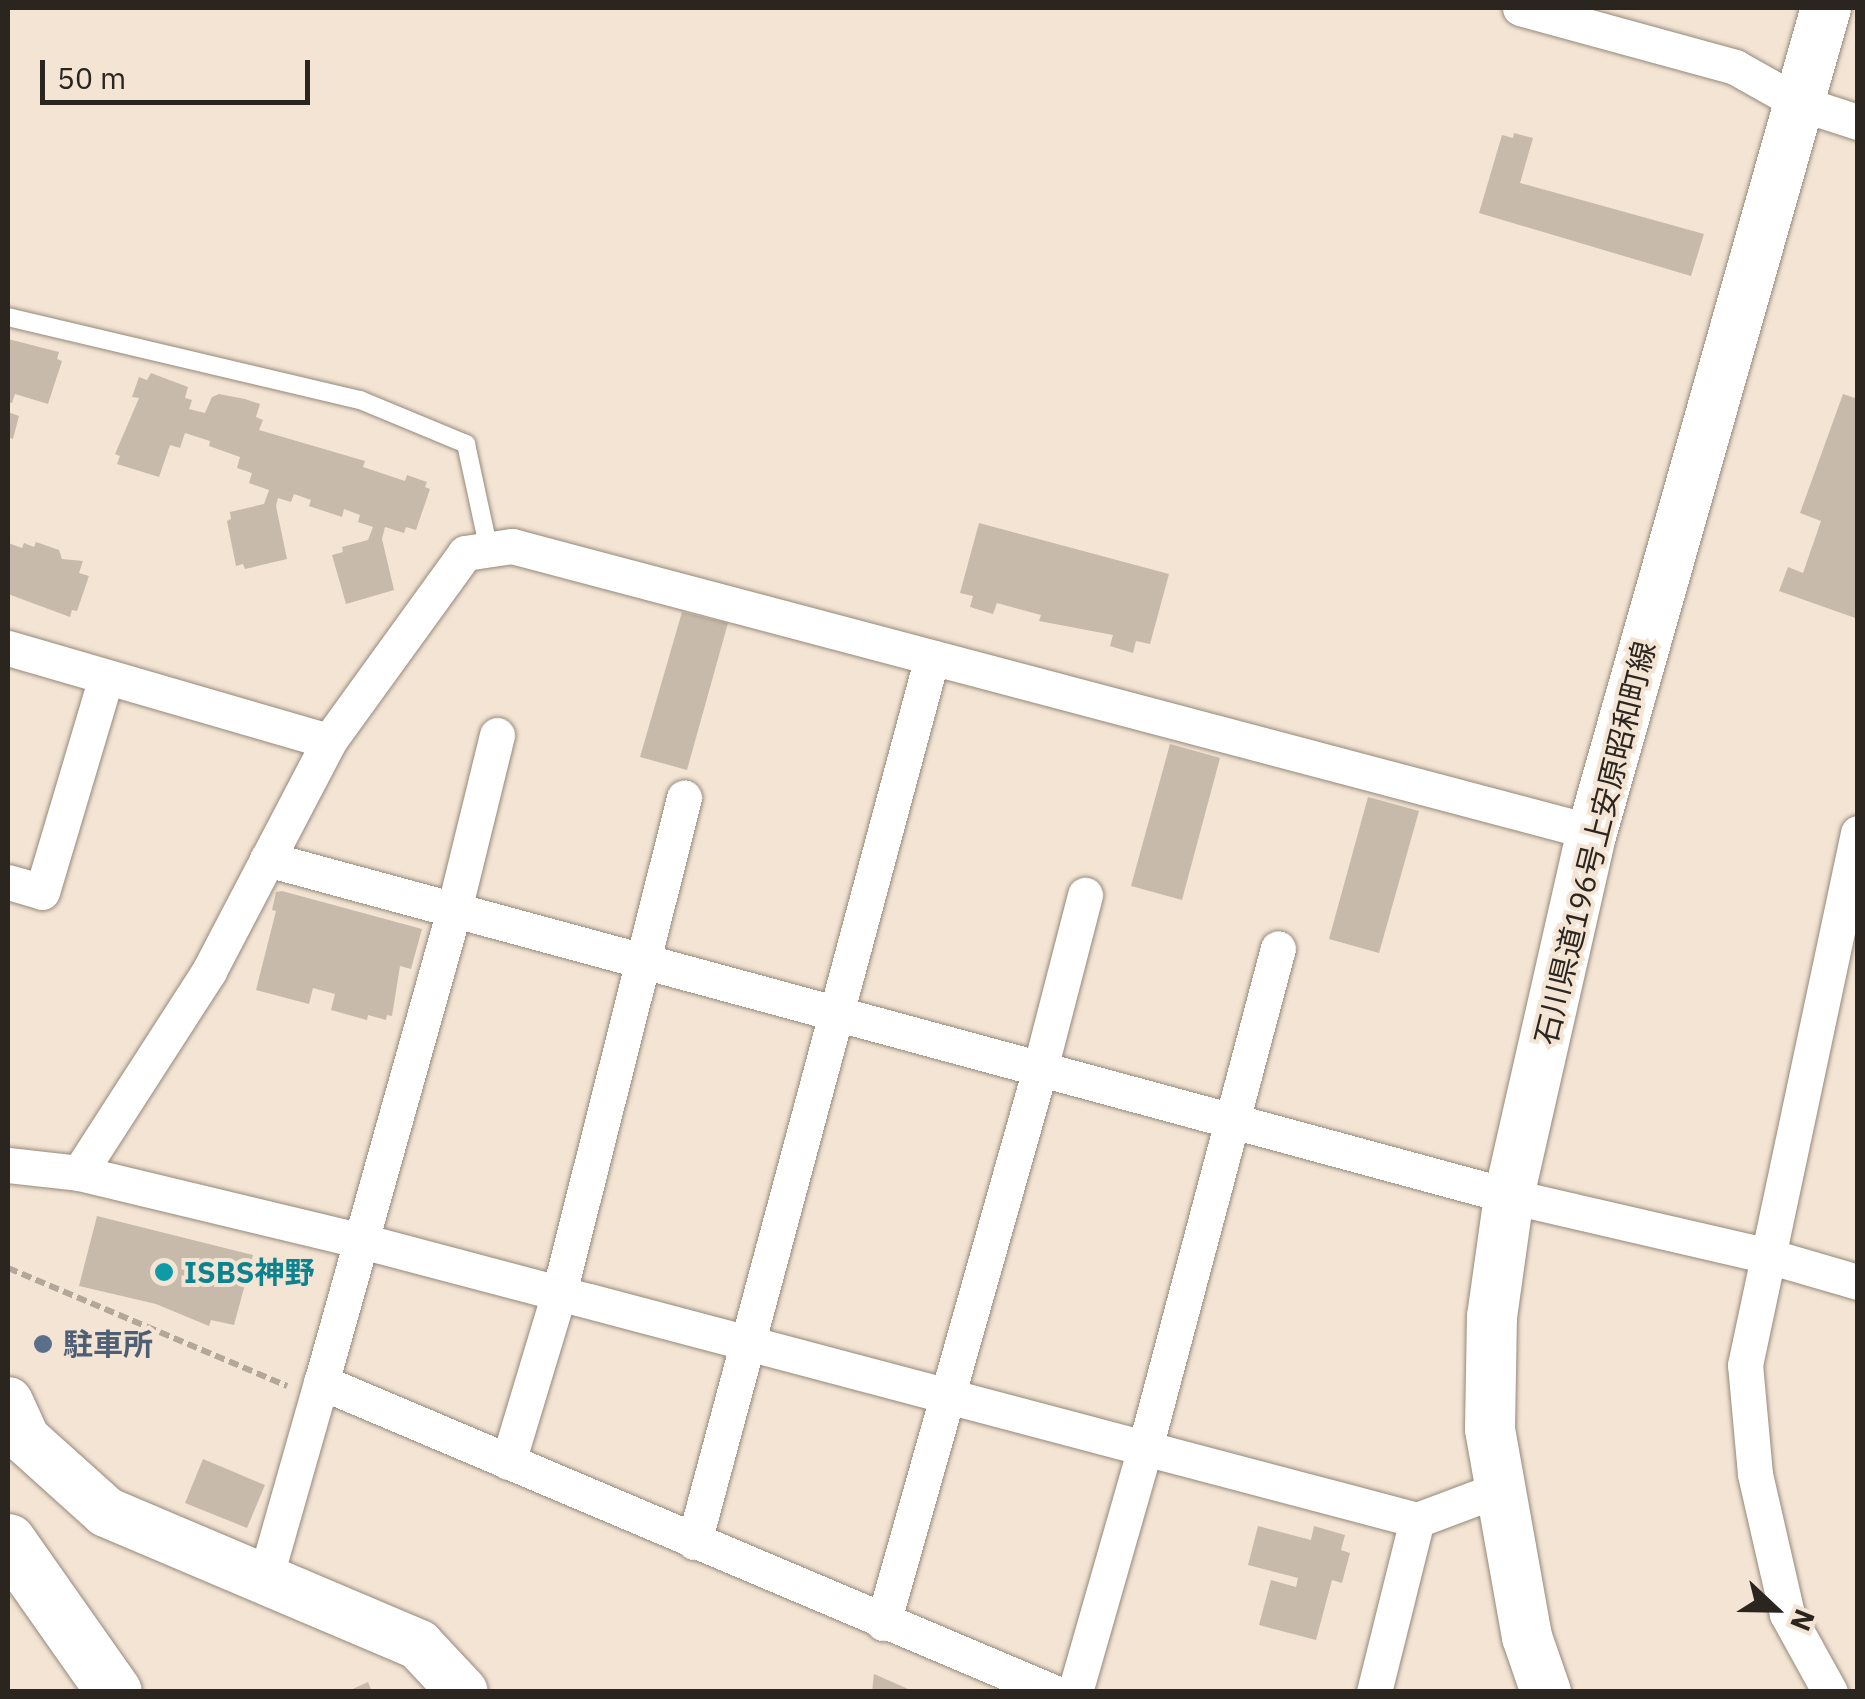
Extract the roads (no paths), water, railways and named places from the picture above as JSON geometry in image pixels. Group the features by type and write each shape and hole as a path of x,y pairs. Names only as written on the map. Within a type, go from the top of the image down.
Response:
{"highway":[{"path":"8,1541 114,1692"}],"main road":[{"name":"石川県道196号上安原昭和町線","path":"1546,1692 1527,1637 1490,1429 1492,1317 1508,1196 1592,832 1826,8"},
{"path":"8,1402 25,1439 106,1512 419,1645 464,1692"}],"street":[{"path":"1520,8 1734,67 1799,103 1858,122"},
{"path":"79,1173 209,971 329,741 466,554 512,546 1592,832"},
{"path":"8,648 329,741"},
{"path":"694,1542 932,658"},
{"path":"8,882 42,892 106,677"},
{"path":"265,1580 454,910 497,735"},
{"path":"508,1462 559,1293 684,798"},
{"path":"1830,1692 1787,1614 1755,1474 1744,1365 1858,833"},
{"path":"267,860 1508,1196 1765,1255 1858,1282"},
{"path":"883,1623 1040,1069 1085,895"},
{"path":"1075,1692 1146,1448 1278,948"},
{"path":"8,1165 79,1173 358,1240 1417,1520 1502,1488"},
{"path":"318,1390 508,1462 1053,1692"},
{"path":"1374,1692 1417,1520"}],"lane":[{"path":"8,317 360,400 466,444 489,550"}],"place":[{"name":"ISBS神野","path":"164,1272"},
{"name":"駐車所","path":"43,1344"}]}
